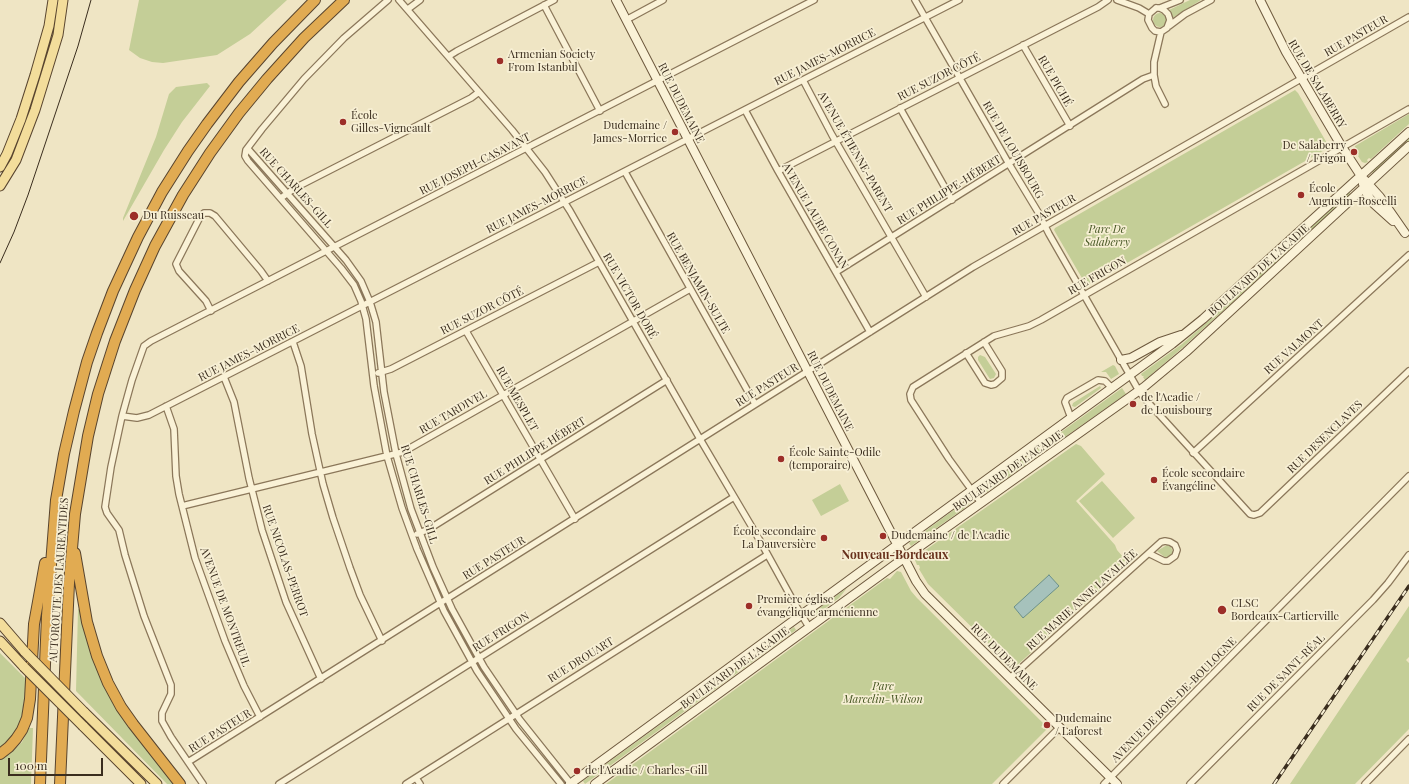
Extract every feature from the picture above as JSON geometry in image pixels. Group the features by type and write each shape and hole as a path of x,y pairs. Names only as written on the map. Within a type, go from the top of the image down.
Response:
{"highway":[{"name":"AUTOROUTE DES LAURENTIDES","path":"40,784 47,616 56,500 67,440 87,362 113,291 138,237 170,178 217,109 262,55 315,0"},
{"name":"AUTOROUTE DES LAURENTIDES","path":"60,784 72,539 77,495 98,394 124,316 155,246 193,180 236,117 285,58 326,16 344,0"},
{"path":"0,754 10,747 16,739 27,718 30,699 34,624 56,500"},
{"path":"72,539 81,581 87,622 100,665 112,691 127,715 151,749 180,784"}],"main road":[{"path":"0,167 7,154 21,119 35,75 49,26 53,0"},
{"path":"0,186 16,160 35,110 58,35 63,0"},
{"name":"RUE DUDEMAINE","path":"616,0 916,581 924,592 1117,784"},
{"name":"RUE DE SALABERRY","path":"1260,0 1281,44 1301,79 1366,185 1367,194 1374,203 1407,235"},
{"name":"BOULEVARD DE L'ACADIE","path":"571,784 1130,376 1185,334 1409,132"},
{"name":"BOULEVARD DE L'ACADIE","path":"595,784 903,558 1139,391 1181,356 1409,146"},
{"path":"1121,360 1131,358 1160,342 1185,334"},
{"path":"0,623 25,652 157,784"},
{"path":"0,641 141,784"}],"street":[{"path":"248,148 276,112 312,71 344,38 388,0"},
{"name":"RUE VICTOR DORÉ","path":"399,0 449,56 540,165 564,202 599,262 809,627"},
{"path":"408,9 420,0"},
{"path":"449,56 554,0"},
{"path":"626,20 663,0"},
{"name":"RUE JOSEPH-CASAVANT","path":"122,416 139,358 145,345 326,250 335,247 814,0"},
{"name":"RUE DE LOUISBOURG","path":"915,0 1139,391 1193,453 1248,512 1254,515"},
{"name":"RUE JAMES-MORRICE","path":"122,416 141,418 166,406 959,0"},
{"name":"RUE SUZOR CÔTÉ","path":"778,171 1098,7 1108,0"},
{"path":"1117,0 1139,8 1150,14"},
{"path":"1180,0 1154,9 1148,20 1150,26 1155,31 1161,32 1166,30 1185,14 1211,0"},
{"path":"544,5 600,111"},
{"path":"1160,8 1169,17 1169,26"},
{"name":"RUE PASTEUR","path":"188,762 984,261 1409,17"},
{"path":"1161,32 1154,62 1154,75 1156,86 1165,104"},
{"name":"RUE PICHÉ","path":"1023,45 1070,126"},
{"name":"RUE PHILIPPE-HÉBERT","path":"836,272 1143,79 1154,75"},
{"name":"AVENUE ÉTIENNE-PARENT","path":"803,80 836,141 926,297"},
{"path":"281,198 287,193 471,98 479,92"},
{"path":"900,108 952,200"},
{"name":"RUE FRIGON","path":"981,503 944,452 911,400 910,390 914,386 997,334 1036,323 1409,109"},
{"name":"AVENUE LAURE CONAN","path":"745,110 870,332"},
{"name":"RUE CHARLES-GILL","path":"561,784 509,719 472,662 441,604 412,536 399,499 387,456 372,374 366,324 359,296 348,277 326,250 245,157 245,153 248,148 358,275 370,302 376,322 381,373 388,415 407,496 420,533 447,599 478,658 515,714 571,784"},
{"name":"RUE BENJAMIN-SULTE","path":"625,172 755,404"},
{"path":"211,311 204,298 179,271 176,264 200,217 204,213 208,212 215,216 268,281"},
{"name":"RUE VALMONT","path":"1193,453 1409,255"},
{"name":"RUE SUZOR CÔTÉ","path":"372,374 381,373 391,369 599,262"},
{"name":"RUE TARDIVEL","path":"182,506 396,454 406,450 633,322 690,288"},
{"name":"RUE MESPLET","path":"466,331 575,519"},
{"path":"293,342 302,370 309,420 320,472 333,518 363,603 382,641"},
{"path":"966,353 985,383 991,385 995,384 1001,379 1002,371 984,342"},
{"name":"RUE DESENCLAVES","path":"1254,515 1260,513 1409,371"},
{"name":"RUE NICOLAS-PERROT","path":"224,377 234,402 251,490 262,530 296,627 321,679"},
{"name":"RUE PHILIPPE HÉBERT","path":"412,536 430,529 667,380"},
{"path":"1072,418 1065,402 1067,398 1098,380 1105,381 1112,388"},
{"name":"AVENUE DE MONTREUIL","path":"166,406 174,429 176,476 194,553 212,608 240,675 260,717"},
{"path":"122,416 111,467 106,509 119,530 141,606 171,685 171,694 162,713 162,721 203,784"},
{"name":"AVENUE DE BOIS-DE-BOULOGNE","path":"1104,784 1409,476"},
{"name":"RUE FRIGON","path":"279,784 734,497"},
{"name":"RUE MARIE ANNE LAVALLÉE","path":"1010,678 1150,554 1154,548 1165,541 1173,544 1177,550 1174,558 1168,561 1164,561 1150,554"},
{"name":"RUE DROUART","path":"406,784 767,554"},
{"name":"RUE DE SAINT-RÉAL","path":"1190,784 1373,600 1409,555"},
{"path":"1003,784 1060,727"},
{"path":"1365,784 1409,739"},
{"path":"416,778 420,784"}],"green space":[{"path":"139,0 287,0 250,34 217,55 163,63 152,62 140,58 129,50"},
{"path":"1190,0 1201,0 1172,17 1169,10"},
{"path":"1160,13 1165,15 1167,20 1165,25 1160,27 1155,25 1153,20 1155,15"},
{"path":"207,83 210,86 182,122 123,221 156,137 169,94 176,87"},
{"name":"Parc De Salaberry","path":"1295,90 1328,145 1328,148 1092,283 1086,285 1054,230 1055,228"},
{"path":"1409,114 1409,124 1371,159 1369,158 1367,160 1368,162 1362,162 1357,152 1356,153 1354,150 1355,146"},
{"path":"1409,136 1409,142 1373,173 1371,171"},
{"path":"1349,192 1351,194 1145,380 1143,377 1144,376 1141,374 1182,344 1205,324"},
{"path":"980,355 985,357 996,374 994,378 990,379 978,360"},
{"path":"1113,365 1119,374 1111,379 1106,372 1101,372"},
{"path":"1100,386 1101,388 1075,407 1072,406 1073,403"},
{"path":"1122,388 1126,394 987,492 984,488"},
{"path":"1076,444 1081,446 1105,474 1076,501 1115,545 1117,550 1129,564 1014,668 928,584 915,560 917,556"},
{"path":"1102,481 1135,518 1113,538 1079,501"},
{"path":"840,484 849,501 821,516 812,500"},
{"path":"966,501 969,505 911,546 909,543"},
{"path":"1167,545 1171,547 1173,552 1166,558 1157,551"},
{"name":"Parc Marcelin-Wilson","path":"897,571 901,572 911,591 917,598 1044,724 1041,727 1044,729 1047,727 1047,729 992,784 606,784 887,578 890,579"},
{"path":"847,588 839,598 816,615 814,612"},
{"path":"1409,606 1409,657 1406,660 1409,663 1409,729 1355,784 1290,784"},
{"path":"78,609 82,610 96,661 177,784 167,784 76,691"},
{"path":"794,627 796,630 585,784 583,781"},
{"path":"0,653 27,680 21,720 15,733 0,748"},
{"path":"29,728 33,728 31,784 0,784 0,760 22,742"}],"water":[{"path":"1049,575 1059,586 1023,618 1014,607"}],"tram line":[{"path":"0,263 28,195 78,46 91,0"}],"railway":[{"path":"1274,784 1409,586"}],"place":[{"name":"Armenian Society From Istanbul","path":"500,61"},
{"name":"École Gilles-Vigneault","path":"343,122"},
{"name":"Dudemaine / James-Morrice","path":"675,132"},
{"name":"De Salaberry / Frigon","path":"1354,152"},
{"name":"École Augustin-Roscelli","path":"1301,195"},
{"name":"Du Ruisseau","path":"134,216"},
{"name":"de l'Acadie / de Louisbourg","path":"1133,404"},
{"name":"École Sainte-Odile (temporaire)","path":"781,459"},
{"name":"École secondaire Évangéline","path":"1154,480"},
{"name":"Dudemaine / de l'Acadie","path":"883,536"},
{"name":"École secondaire La Dauversière","path":"824,538"},
{"name":"Première église évangélique arménienne","path":"749,606"},
{"name":"CLSC Bordeaux-Cartierville","path":"1222,610"},
{"name":"Dudemaine / Laforest","path":"1047,725"},
{"name":"de l'Acadie / Charles-Gill","path":"577,771"}],"district":[{"name":"Nouveau-Bordeaux","path":"895,555"}]}
